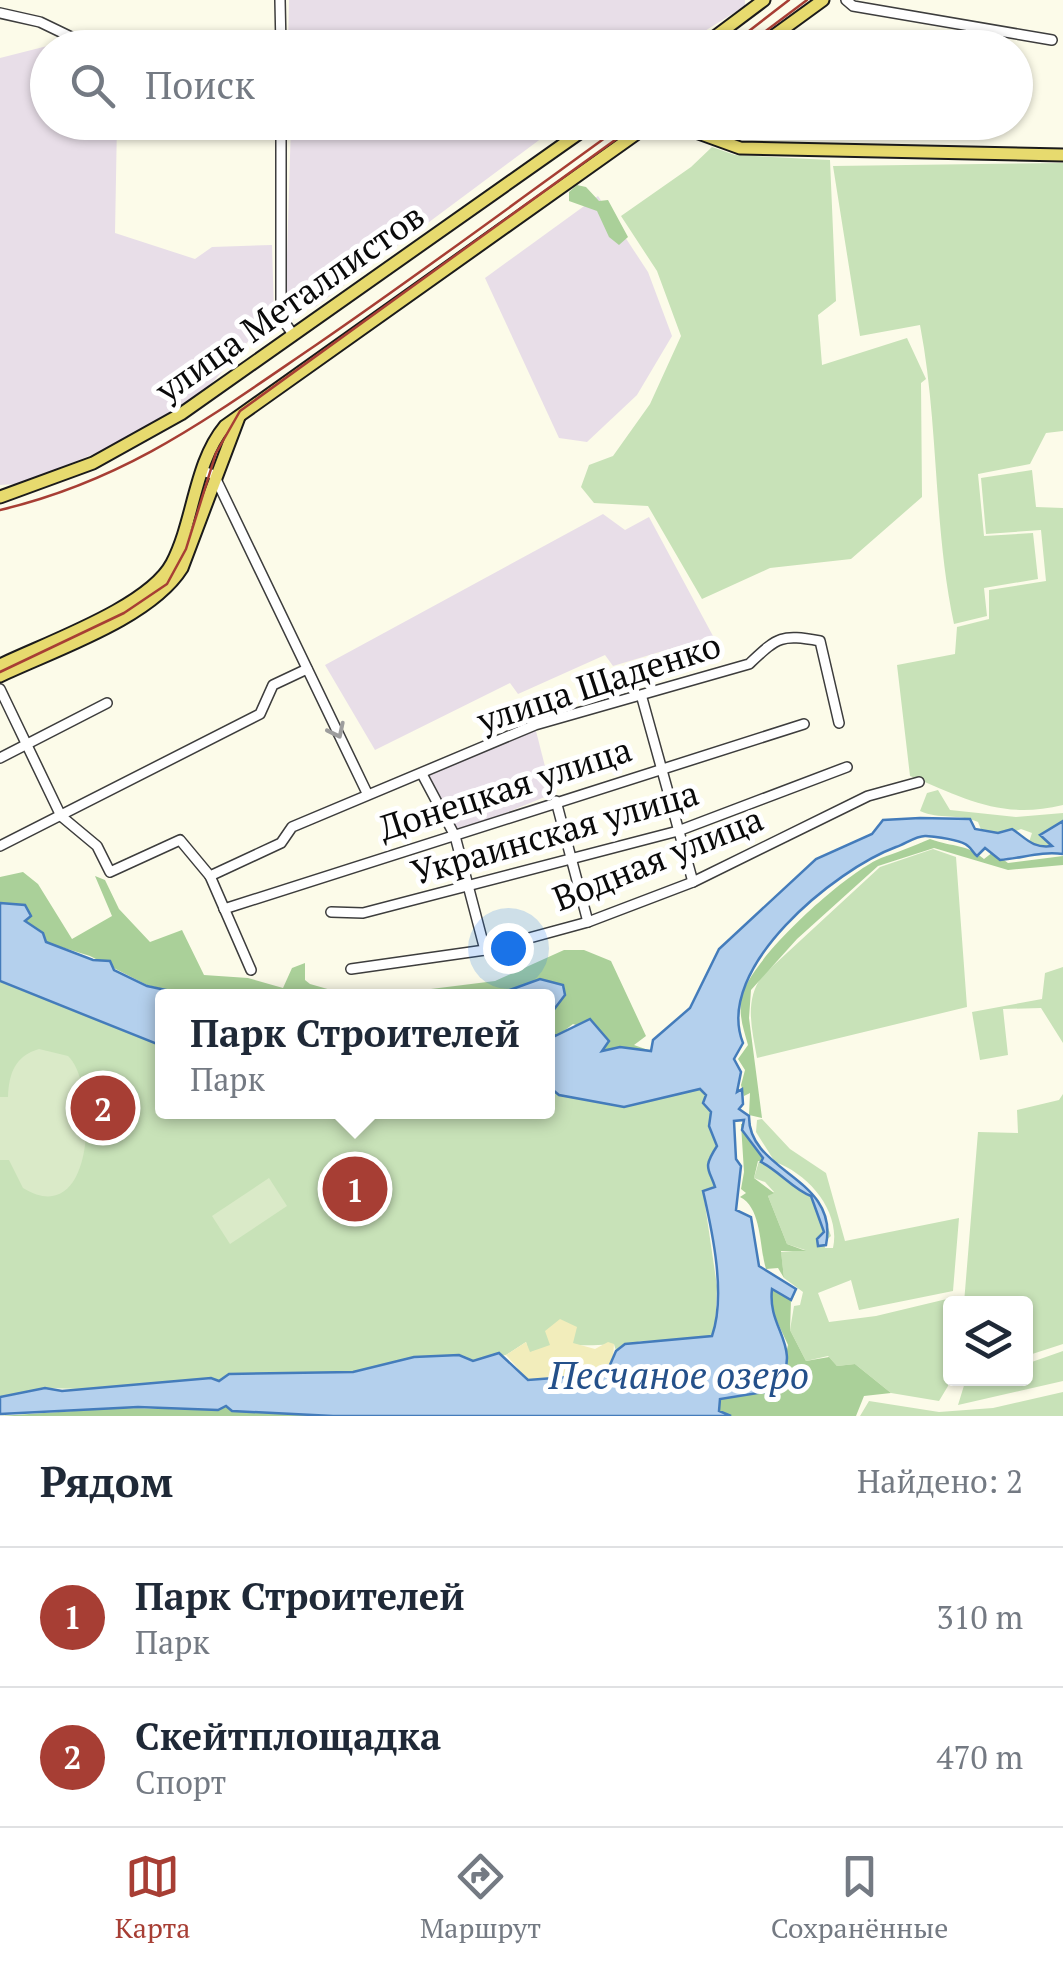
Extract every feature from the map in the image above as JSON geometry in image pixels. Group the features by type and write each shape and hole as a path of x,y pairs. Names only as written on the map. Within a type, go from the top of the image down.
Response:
{"main road":[{"path":"724,30 764,0"},
{"path":"782,30 823,0"},
{"name":"улица Металлистов","path":"0,498 54,480 138,440 569,140"},
{"path":"0,676 123,611 162,577 198,507 219,434 240,415 628,140"},
{"path":"720,140 740,148 1063,155"},
{"path":"0,665 76,634"}],"street":[{"path":"280,0 280,30"},
{"path":"846,0 854,6 994,30"},
{"path":"0,13 57,30"},
{"path":"1033,37 1052,40"},
{"path":"281,140 281,318 292,333"},
{"path":"211,467 368,794"},
{"path":"198,507 228,503"},
{"name":"улица Щаденко","path":"210,876 281,842 292,827 368,794 536,725 642,698 749,664 770,642 791,635 820,641 839,723"},
{"path":"0,846 260,714 276,682 307,669"},
{"path":"0,689 61,816 98,846 110,872 180,840 210,876 251,970"},
{"path":"642,698 693,882"},
{"path":"0,758 107,702"},
{"name":"Донецкая улица","path":"224,909 804,724"},
{"name":"Украинская улица","path":"331,912 363,913 678,832 847,767"},
{"path":"422,774 455,836 485,950"},
{"name":"Водная улица","path":"350,969 485,950 588,922 693,882 868,796 919,782"},
{"path":"556,801 588,922"}],"shaded area":[{"path":"289,0 745,0 745,6 706,30 288,30"},
{"path":"30,50 30,140 117,140 115,233 195,259 212,247 272,245 274,312 206,390 169,416 128,440 16,484 0,485 0,58"},
{"path":"290,140 539,140 315,307 300,311 286,290"},
{"path":"598,196 648,272 672,336 637,395 587,442 559,438 485,278"},
{"path":"603,514 625,530 649,517 713,636 613,666 605,655 518,694 510,683 375,750 325,665"},
{"path":"535,727 552,794 459,832 428,773"}],"green space":[{"path":"712,147 735,155 830,160 836,301 818,315 822,365 907,338 926,379 921,383 922,497 851,559 770,568 702,599 648,506 594,503 581,487 589,465 613,456 650,404 681,336 657,271 621,216 691,167"},
{"path":"1063,163 1063,431 1046,433 1030,464 978,474 984,536 1033,533 1038,579 984,588 987,616 954,624 942,549 920,325 860,336 833,166"},
{"path":"577,185 586,187 599,201 608,200 628,237 619,245 609,237 597,211 569,201 569,192"},
{"path":"1032,470 1036,507 1063,508 1063,805 1020,810 966,799 910,776 897,665 955,654 957,627 989,619 989,590 1046,581 1041,530 986,534 981,478"},
{"path":"938,790 950,810 1016,817 1063,813 1063,828 1047,838 1056,845 1049,850 1028,845 1032,833 1021,829 1011,833 982,832 978,822 971,819 920,811 927,793"},
{"path":"930,839 965,848 984,859 993,852 1008,863 1063,856 1063,865 1008,870 934,848 878,866 797,939 751,990 749,1018 762,1118 749,1115 750,1093 744,1096 741,1085 745,1070 738,1059 748,1045 741,1000 760,964 799,920 845,881 881,858"},
{"path":"933,849 956,857 967,1007 757,1058 751,1005 762,976 880,867"},
{"path":"23,872 38,884 72,939 112,916 95,876 105,880 119,909 150,942 182,930 204,975 248,978 283,988 292,968 305,963 305,980 328,989 164,989 147,985 90,956 45,942 43,934 24,921 25,905 0,903 0,877"},
{"path":"564,950 584,950 611,961 646,1036 634,1045 651,1051 620,1047 601,1051 599,1033 573,1024 556,1037 555,1008 565,995 563,985 540,979 512,989 431,989 495,981"},
{"path":"1063,967 1063,1043 1041,1008 1003,1009 1008,1055 980,1060 972,1012 1042,999 1045,973"},
{"path":"0,981 155,1043 155,1119 555,1119 555,1091 624,1107 701,1089 706,1095 703,1103 711,1112 717,1147 709,1158 716,1188 703,1191 717,1286 715,1332 707,1339 640,1341 616,1351 614,1344 561,1346 529,1353 526,1342 506,1355 472,1361 459,1355 414,1357 353,1372 45,1388 0,1397"},
{"path":"39,1049 68,1056 78,1072 86,1122 78,1173 65,1190 47,1196 23,1188 9,1160 0,1160 0,1097 8,1097 12,1073 19,1061"},
{"path":"85,1092 116,1094 121,1100 118,1118 103,1134 86,1135"},
{"path":"1063,1094 1063,1344 1033,1354 1033,1296 965,1296 978,1132 1018,1133 1017,1110 1059,1100"},
{"path":"762,1119 790,1149 826,1173 845,1241 959,1218 953,1291 859,1310 851,1280 818,1293 829,1322 876,1316 943,1300 943,1386 948,1386 939,1401 891,1393 855,1364 837,1366 828,1356 806,1361 790,1330 794,1306 800,1305 803,1292 784,1278 781,1252 805,1250 787,1244 768,1196 774,1192 765,1182 754,1178 759,1161 770,1162 769,1166 818,1199 831,1236 824,1242 825,1248 833,1248 832,1221 810,1185 775,1162 756,1132 757,1120"},
{"path":"751,1123 749,1134 770,1161 758,1161 754,1178 774,1193 768,1196 787,1244 806,1251 781,1251 784,1278 778,1268 766,1269 756,1219 740,1197 746,1193 741,1189 741,1124"},
{"path":"269,1178 287,1206 230,1244 212,1216"},
{"path":"772,1288 791,1300 790,1330 806,1361 829,1357 837,1366 855,1364 891,1393 864,1396 856,1416 731,1416 719,1411 719,1399 777,1390 788,1345 770,1306"},
{"path":"1063,1351 1063,1381 958,1405 964,1386 1033,1386 1033,1362"},
{"path":"1063,1392 1063,1416 860,1416 869,1401 939,1412 993,1408"},
{"path":"226,1406 333,1416 0,1416 117,1408 218,1410"}],"sand":[{"path":"560,1319 577,1327 573,1343 595,1349 608,1342 614,1344 612,1368 606,1374 528,1380 506,1355 526,1342 530,1352 550,1345 545,1331"}],"water":[{"name":"Песчаное озеро","path":"970,819 975,829 998,833 1012,829 1039,846 1052,846 1040,835 1063,821 1063,854 1000,860 985,848 977,856 968,846 954,840 925,836 914,839 843,876 786,925 762,954 746,984 738,1014 743,1043 734,1059 741,1072 737,1092 742,1089 743,1104 739,1109 749,1116 753,1135 763,1151 820,1204 827,1222 826,1245 818,1246 817,1239 824,1232 811,1196 761,1162 763,1158 742,1130 744,1120 734,1121 736,1159 741,1166 736,1210 751,1217 759,1266 796,1289 791,1300 772,1289 774,1316 787,1361 777,1390 720,1399 719,1411 731,1416 333,1416 232,1411 226,1406 218,1410 138,1407 0,1414 0,1397 45,1388 62,1391 211,1378 219,1381 229,1374 353,1372 414,1357 459,1355 473,1361 499,1353 528,1380 606,1374 616,1351 625,1344 712,1336 718,1284 703,1191 715,1187 708,1164 717,1146 709,1126 711,1112 703,1103 706,1095 700,1089 624,1107 555,1092 555,1036 590,1019 609,1041 602,1051 620,1047 651,1051 653,1040 690,1008 719,949 816,859 872,834 883,820"},
{"path":"0,903 25,905 31,916 25,921 43,933 46,942 93,960 110,961 114,970 161,989 155,989 155,1043 0,981"},
{"path":"540,979 563,985 565,995 555,1008 555,989 512,989"}],"tram line":[{"path":"767,30 807,0"},
{"path":"0,672 124,613 167,584 186,549 216,453 240,411 615,140"}],"railway":[{"path":"750,30 789,0"},
{"path":"0,510 88,482 203,421 602,140"}],"place":[{"name":"Скейтплощадка","path":"103,1108"},
{"name":"Парк Строителей","path":"355,1189"}]}
